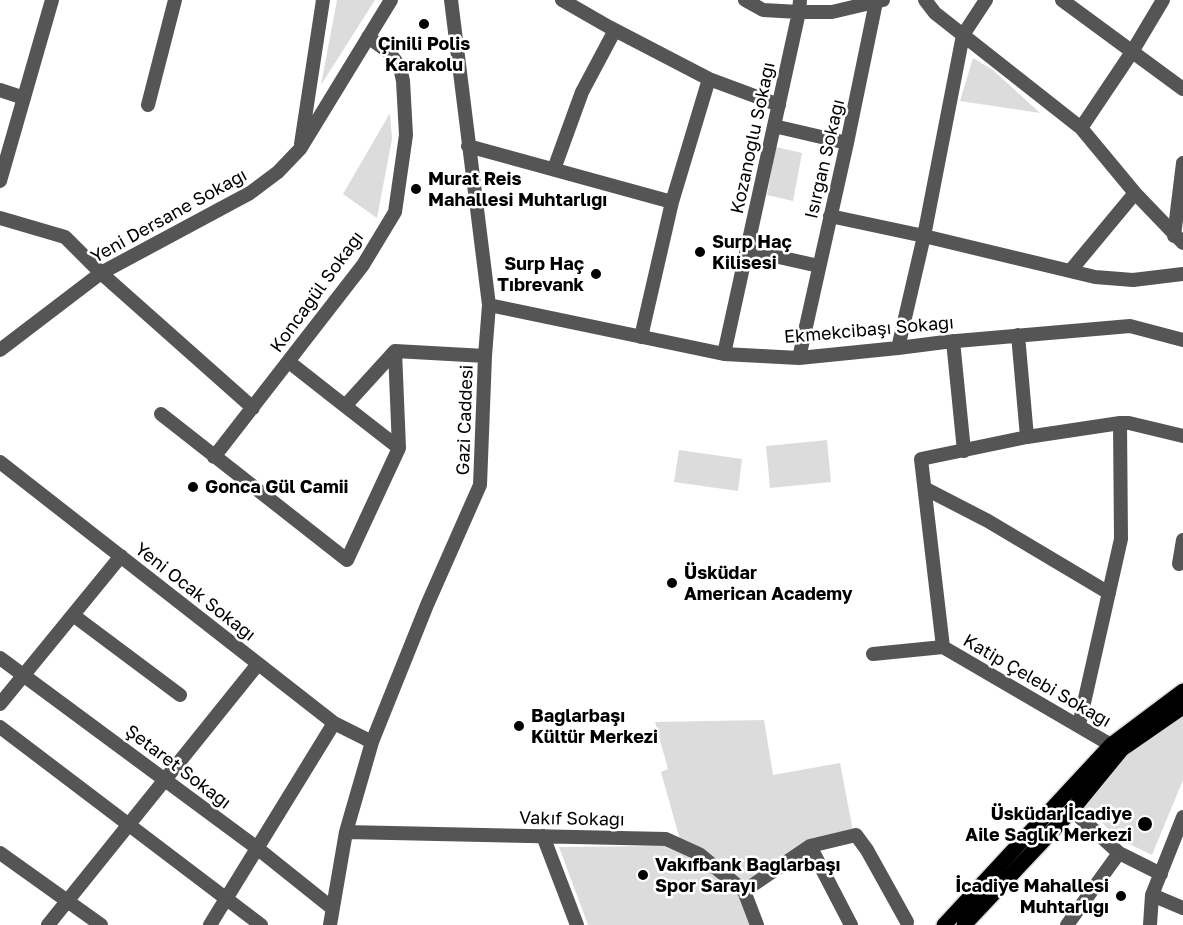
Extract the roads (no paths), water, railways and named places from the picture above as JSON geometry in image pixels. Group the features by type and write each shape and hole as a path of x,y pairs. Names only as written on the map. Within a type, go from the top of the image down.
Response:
{"main road":[{"path":"944,925 1116,747 1183,691"},
{"path":"964,925 1072,810 1116,747 1183,707"}],"street":[{"path":"0,181 52,0"},
{"path":"148,105 175,0"},
{"path":"300,149 323,0"},
{"name":"Yeni Dersane Sokağı","path":"0,350 101,273 250,193 278,172 300,149 391,0"},
{"name":"Gazi Caddesi","path":"330,925 346,832 372,742 427,605 480,485 489,305 451,0"},
{"path":"562,0 709,79 779,105"},
{"path":"745,0 763,10 800,6 832,12 880,1"},
{"path":"925,0 935,13 1081,129 1135,193 1179,239"},
{"path":"898,348 924,236 963,35 986,0"},
{"path":"1062,0 1183,89"},
{"path":"1081,129 1163,0"},
{"name":"Isırgan Sokağı","path":"799,358 880,1"},
{"name":"Kozanoğlu Sokağı","path":"724,354 800,6"},
{"path":"554,170 582,92 615,30"},
{"name":"Koncagül Sokağı","path":"214,457 363,265 394,212 406,135 404,81 400,67 390,52 368,37"},
{"path":"641,337 672,202 709,79"},
{"path":"0,90 24,98"},
{"path":"774,126 847,143"},
{"path":"468,147 672,202"},
{"path":"1179,239 1183,163"},
{"path":"1071,270 1135,193"},
{"path":"830,216 1095,276 1133,280 1183,274"},
{"path":"0,218 64,237 101,273 253,408"},
{"path":"747,250 819,266"},
{"name":"Ekmekcibaşı Sokağı","path":"489,305 724,354 799,358 954,341 1130,326 1183,340"},
{"path":"1018,335 1028,437"},
{"path":"954,341 964,451 1028,437 1120,423 1129,423 1183,436"},
{"path":"345,406 395,351"},
{"path":"395,351 485,356"},
{"path":"161,414 347,560 399,448 395,351"},
{"path":"289,362 399,448"},
{"path":"1079,725 1120,539 1120,423"},
{"name":"Katip Çelebi Sokağı","path":"964,451 921,459 943,647 1116,747"},
{"name":"Yeni Ocak Sokağı","path":"0,462 334,723 372,742"},
{"path":"926,489 988,521 1108,593"},
{"path":"1179,564 1183,540"},
{"path":"0,704 121,556"},
{"path":"73,615 180,695"},
{"path":"873,654 943,647"},
{"name":"Şetaret Sokağı","path":"0,658 256,848 332,908"},
{"path":"48,925 258,664"},
{"path":"210,925 334,723"},
{"path":"0,727 261,925"},
{"path":"1072,810 1119,852 1161,874"},
{"path":"1150,925 1152,895 1183,817"},
{"name":"Vakıf Sokağı","path":"346,832 666,839 699,854 744,891 757,925"},
{"path":"744,891 810,846 856,835 907,922"},
{"path":"543,836 577,925"},
{"path":"810,846 851,925"},
{"path":"1066,925 1119,852"},
{"path":"0,853 101,925"},
{"path":"1152,895 1183,908"}],"place":[{"name":"Çinili Polis Karakolu","path":"424,24"},
{"name":"Murat Reis Mahallesi Muhtarlığı","path":"416,189"},
{"name":"Surp Haç Kilisesi","path":"700,252"},
{"name":"Surp Haç Tıbrevank","path":"596,274"},
{"name":"Gonca Gül Camii","path":"193,487"},
{"name":"Üsküdar American Academy","path":"672,583"},
{"name":"Bağlarbaşı Kültür Merkezi","path":"519,726"},
{"name":"Üsküdar İcadiye Aile Sağlık Merkezi","path":"1145,824"},
{"name":"Vakıfbank Bağlarbaşı Spor Sarayı","path":"643,875"},
{"name":"İcadiye Mahallesi Muhtarlığı","path":"1121,896"}]}
